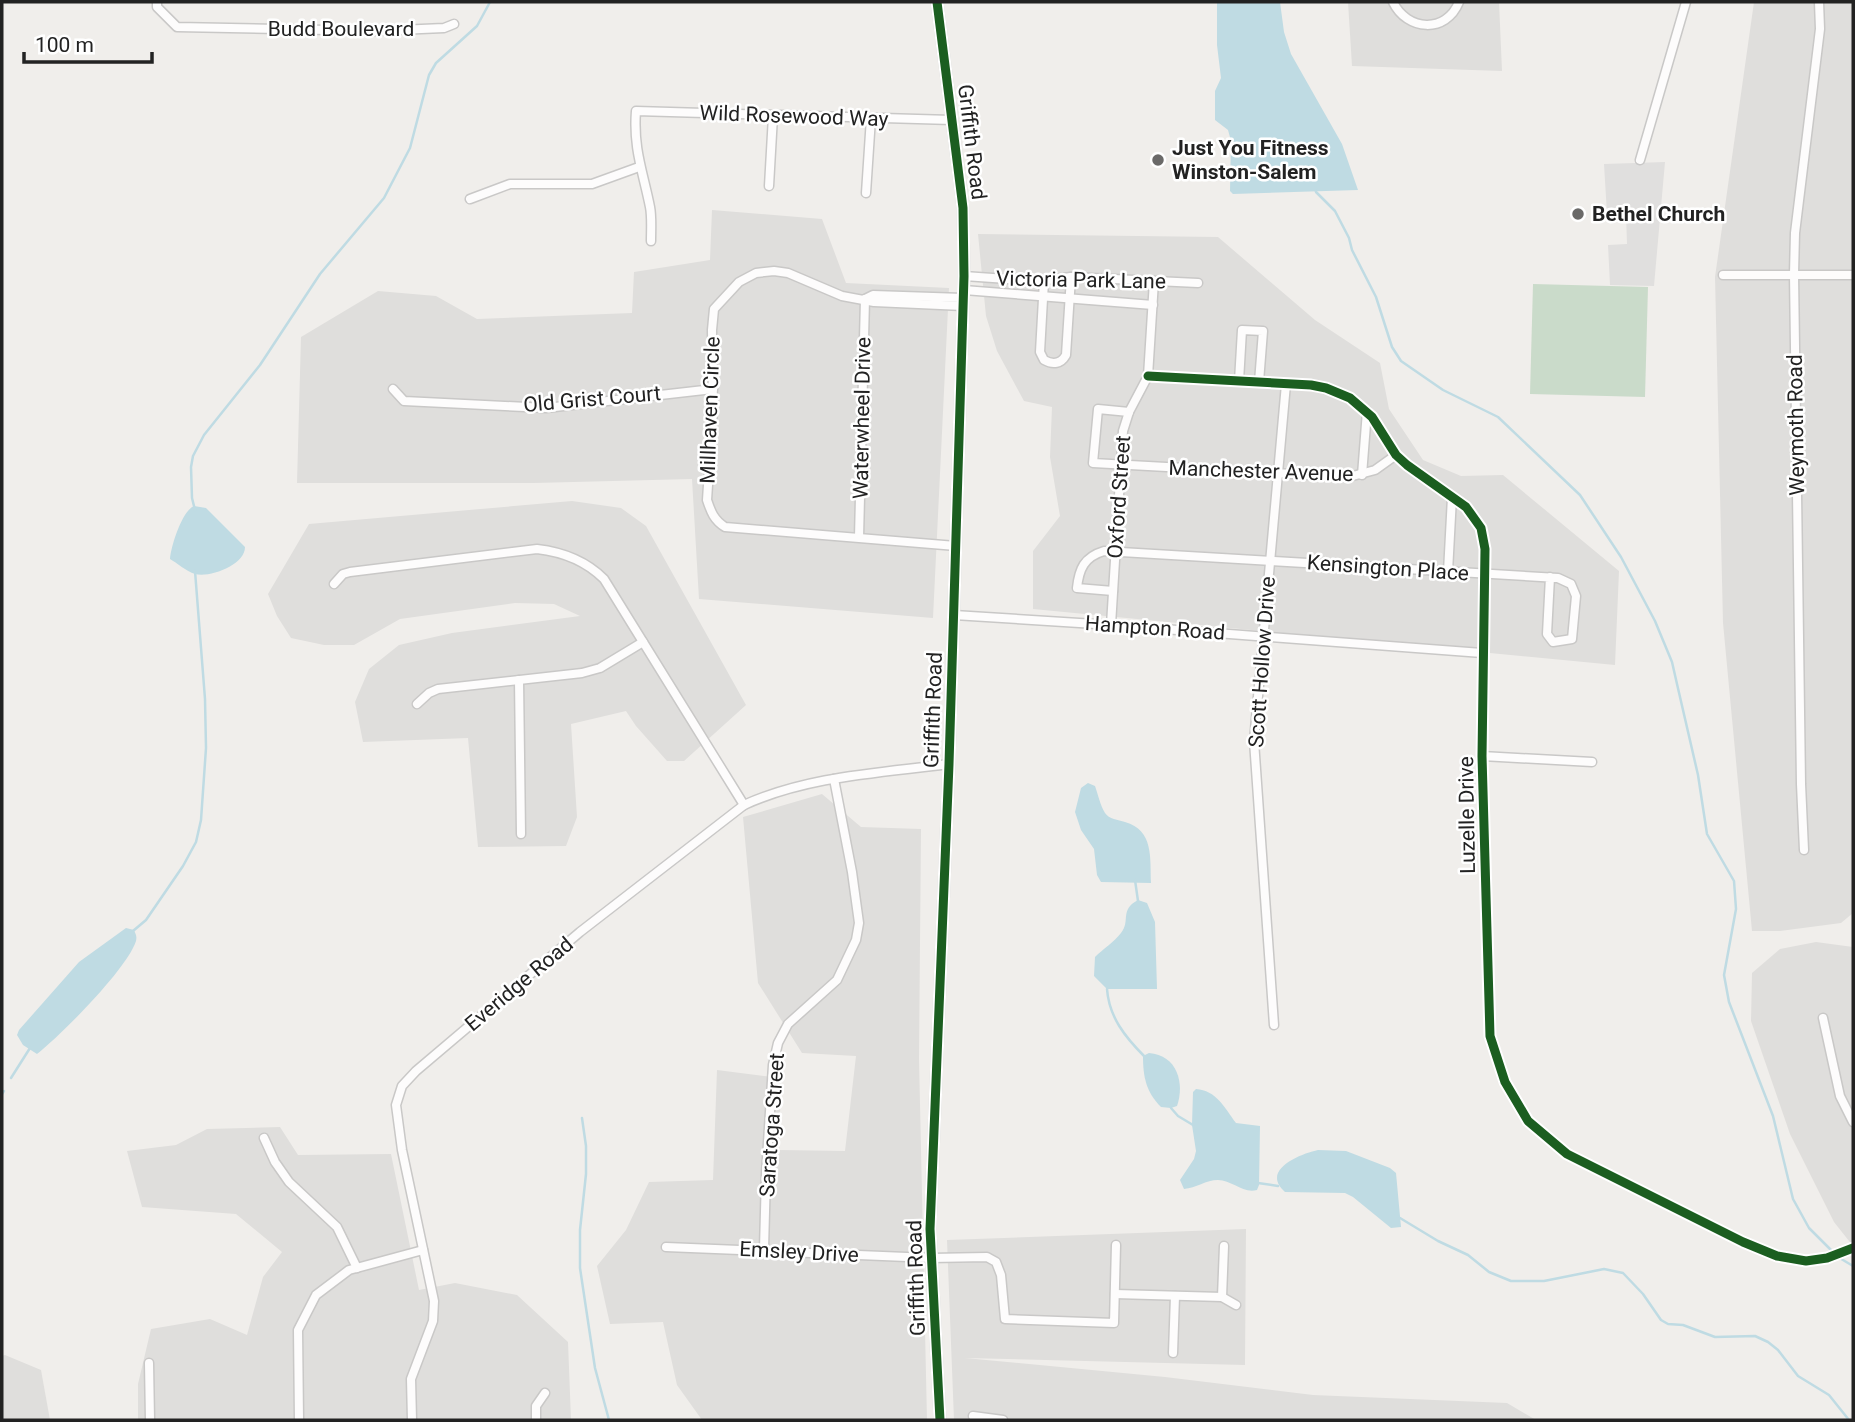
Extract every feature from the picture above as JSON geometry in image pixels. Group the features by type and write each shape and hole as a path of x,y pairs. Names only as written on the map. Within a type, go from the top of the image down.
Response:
{"street":[{"name":"Budd Boulevard","path":"157,2 157,7 177,27 376,31 444,28 454,24"},
{"name":"Griffith Road","path":"937,2 963,208 964,276 949,764 932,1157 931,1258 940,1420"},
{"path":"1393,2 1409,21 1428,26 1448,18 1459,2"},
{"path":"1640,160 1686,2"},
{"name":"Weymoth Road","path":"1804,850 1794,274 1795,233 1819,29 1819,2"},
{"name":"Wild Rosewood Way","path":"639,167 634,131 635,111 952,120"},
{"path":"769,186 773,116"},
{"path":"866,193 871,118"},
{"path":"470,200 510,184 592,184 639,167 650,209 651,241"},
{"name":"Millhaven Circle","path":"956,546 725,527 711,513 707,500 714,309 739,282 757,273 774,271 789,273 842,296 874,302 963,298"},
{"path":"1723,275 1853,275"},
{"name":"Victoria Park Lane","path":"964,276 1044,281 1071,277 1198,283"},
{"path":"1044,281 1040,352 1041,357 1048,362 1059,362 1066,355 1071,277"},
{"path":"1149,376 1154,281"},
{"name":"Victoria Park Lane","path":"963,298 1043,295 1153,305"},
{"name":"Waterwheel Drive","path":"859,537 864,299"},
{"path":"1239,381 1242,330 1263,331 1259,382"},
{"name":"Luzelle Drive","path":"1149,376 1311,385 1338,392 1367,411 1382,429 1396,455 1417,475 1466,508 1481,528 1485,549 1482,757 1490,1036 1505,1082 1528,1121 1567,1154 1743,1242 1777,1256 1806,1261 1827,1258 1853,1248"},
{"name":"Oxford Street","path":"1111,625 1123,431 1129,412 1149,376"},
{"name":"Scott Hollow Drive","path":"1273,1025 1254,741 1286,384"},
{"name":"Old Grist Court","path":"393,389 404,401 546,408 712,389"},
{"name":"Manchester Avenue","path":"1129,412 1098,409 1093,463 1340,477 1362,475 1375,470 1396,455"},
{"path":"1362,475 1367,411"},
{"path":"1448,572 1451,497"},
{"path":"334,584 343,574 350,572 537,550 552,551 578,559 597,572 611,590 744,805"},
{"name":"Kensington Place","path":"1113,591 1077,589 1078,571 1096,553 1115,551 1550,578"},
{"path":"1550,578 1566,580 1574,590 1572,639 1553,642 1547,634 1550,578"},
{"name":"Hampton Road","path":"954,615 1482,653"},
{"path":"417,704 438,689 582,673 600,668 643,642"},
{"path":"519,680 521,835"},
{"path":"1482,757 1592,762"},
{"name":"Everidge Road","path":"412,1420 411,1379 433,1321 434,1301 402,1150 396,1105 402,1086 416,1071 580,932 744,805 803,784 949,764"},
{"name":"Saratoga Street","path":"764,1250 773,1065 778,1043 788,1024 837,980 850,956 859,923 834,779"},
{"path":"1823,1018 1832,1066 1849,1105 1853,1122"},
{"path":"264,1138 275,1162 289,1182 337,1227 357,1268"},
{"path":"1116,1245 1115,1294 1222,1297 1236,1304"},
{"path":"1222,1297 1224,1246"},
{"name":"Emsley Drive","path":"667,1247 931,1258 986,1257 996,1262 1001,1275 1005,1319 1114,1323 1115,1294"},
{"path":"299,1420 298,1330 316,1295 348,1270 423,1250"},
{"path":"1173,1353 1175,1296"},
{"path":"149,1363 150,1420"},
{"path":"536,1420 536,1406 545,1393"},
{"path":"973,1416 1003,1420"}],"shaded area":[{"path":"1348,2 1499,2 1502,71 1352,66"},
{"path":"1754,2 1853,2 1853,913 1841,923 1780,931 1752,931 1723,623 1715,277"},
{"path":"1665,162 1654,286 1610,285 1608,245 1627,244 1626,214 1607,214 1604,164"},
{"path":"712,210 822,219 846,283 949,288 933,618 699,599 692,479 534,483 297,483 301,337 378,291 436,296 477,319 632,313 634,272 710,260"},
{"path":"978,234 1218,237 1315,320 1380,363 1389,409 1423,460 1461,476 1503,475 1619,571 1615,665 1033,609 1033,551 1060,516 1050,457 1052,407 1024,401 997,351 986,316"},
{"path":"572,501 621,508 646,526 746,705 684,761 667,761 626,711 571,724 577,817 566,846 478,847 468,738 363,742 355,702 369,669 399,645 452,633 580,616 554,604 515,603 400,619 354,645 324,645 291,638 277,616 268,594 309,524"},
{"path":"822,794 861,827 921,829 919,1059 927,1420 702,1420 677,1385 663,1322 610,1324 597,1266 626,1230 649,1182 713,1180 717,1070 781,1078 779,1150 845,1151 856,1056 802,1053 758,983 743,817"},
{"path":"1816,942 1853,947 1853,1246 1834,1222 1790,1134 1751,1021 1752,973 1780,949"},
{"path":"280,1127 298,1155 391,1154 419,1290 455,1283 517,1295 568,1342 571,1420 138,1420 138,1384 151,1329 210,1319 247,1335 263,1277 282,1252 236,1214 142,1207 127,1151 176,1145 207,1129"},
{"path":"1246,1229 1245,1365 965,1358 1165,1377 1313,1395 1507,1403 1536,1420 954,1420 947,1240"},
{"path":"2,1356 41,1370 50,1420 2,1420"}],"green space":[{"path":"1533,284 1648,287 1645,397 1530,394"}],"water":[{"path":"1217,2 1280,2 1284,32 1291,54 1342,144 1358,190 1233,194 1230,191 1231,141 1228,130 1215,120 1215,91 1221,78 1217,45"},
{"path":"194,506 206,508 245,547 233,565 201,575 192,573 170,559 181,522"},
{"path":"1088,783 1095,786 1107,815 1134,826 1146,838 1151,883 1101,882 1097,875 1094,849 1081,830 1075,812 1081,788"},
{"path":"1138,900 1147,903 1155,922 1157,989 1107,989 1094,976 1095,957 1121,933 1129,908"},
{"path":"126,928 134,930 136,941 107,984 37,1054 23,1045 17,1035 19,1030 79,962"},
{"path":"1149,1053 1166,1059 1176,1072 1180,1088 1177,1106 1161,1107 1149,1090 1143,1056"},
{"path":"1196,1089 1215,1096 1236,1123 1260,1126 1257,1190 1247,1190 1218,1180 1184,1189 1180,1180 1194,1159 1196,1151 1192,1125 1193,1092"},
{"path":"1318,1150 1346,1151 1390,1168 1396,1173 1401,1227 1391,1228 1345,1193 1285,1192 1277,1177 1280,1170 1293,1159"}],"waterway":[{"path":"195,510 191,467 193,456 204,435 260,365 320,274 384,198 410,148 429,75 436,63 477,26 490,2"},
{"path":"1315,188 1335,211 1349,238 1352,250 1376,297 1392,347 1401,361 1443,390 1498,417 1580,495 1621,557 1655,621 1672,662 1698,775 1707,834 1734,881 1736,909 1724,975 1729,1002 1773,1116 1793,1199 1809,1228 1833,1252"},
{"path":"133,931 146,920 183,866 196,842 201,820 206,748 205,699 195,571"},
{"path":"1135,880 1138,901"},
{"path":"1107,989 1111,1009 1119,1026 1145,1057"},
{"path":"11,1078 30,1048"},
{"path":"1171,1108 1193,1125"},
{"path":"582,1118 586,1174 580,1230 580,1268 595,1368 609,1420"},
{"path":"1258,1183 1278,1186"},
{"path":"1400,1218 1468,1255 1489,1272 1511,1281 1544,1281 1604,1269 1623,1273 1643,1294 1661,1320 1668,1324 1683,1325 1715,1337 1755,1336 1768,1342 1778,1350 1798,1376 1829,1395 1849,1420"},
{"path":"1838,1257 1853,1266"}],"cycle path":[{"path":"937,2 963,208 964,276 949,764 930,1229 940,1420"},
{"path":"1148,376 1311,385 1350,398 1372,417 1396,455 1466,507 1481,528 1485,549 1482,756 1490,1036 1505,1082 1528,1121 1567,1154 1743,1242 1777,1256 1806,1261 1827,1258 1853,1248"}],"place":[{"name":"Just You Fitness Winston-Salem","path":"1158,160"},
{"name":"Bethel Church","path":"1578,214"}]}
